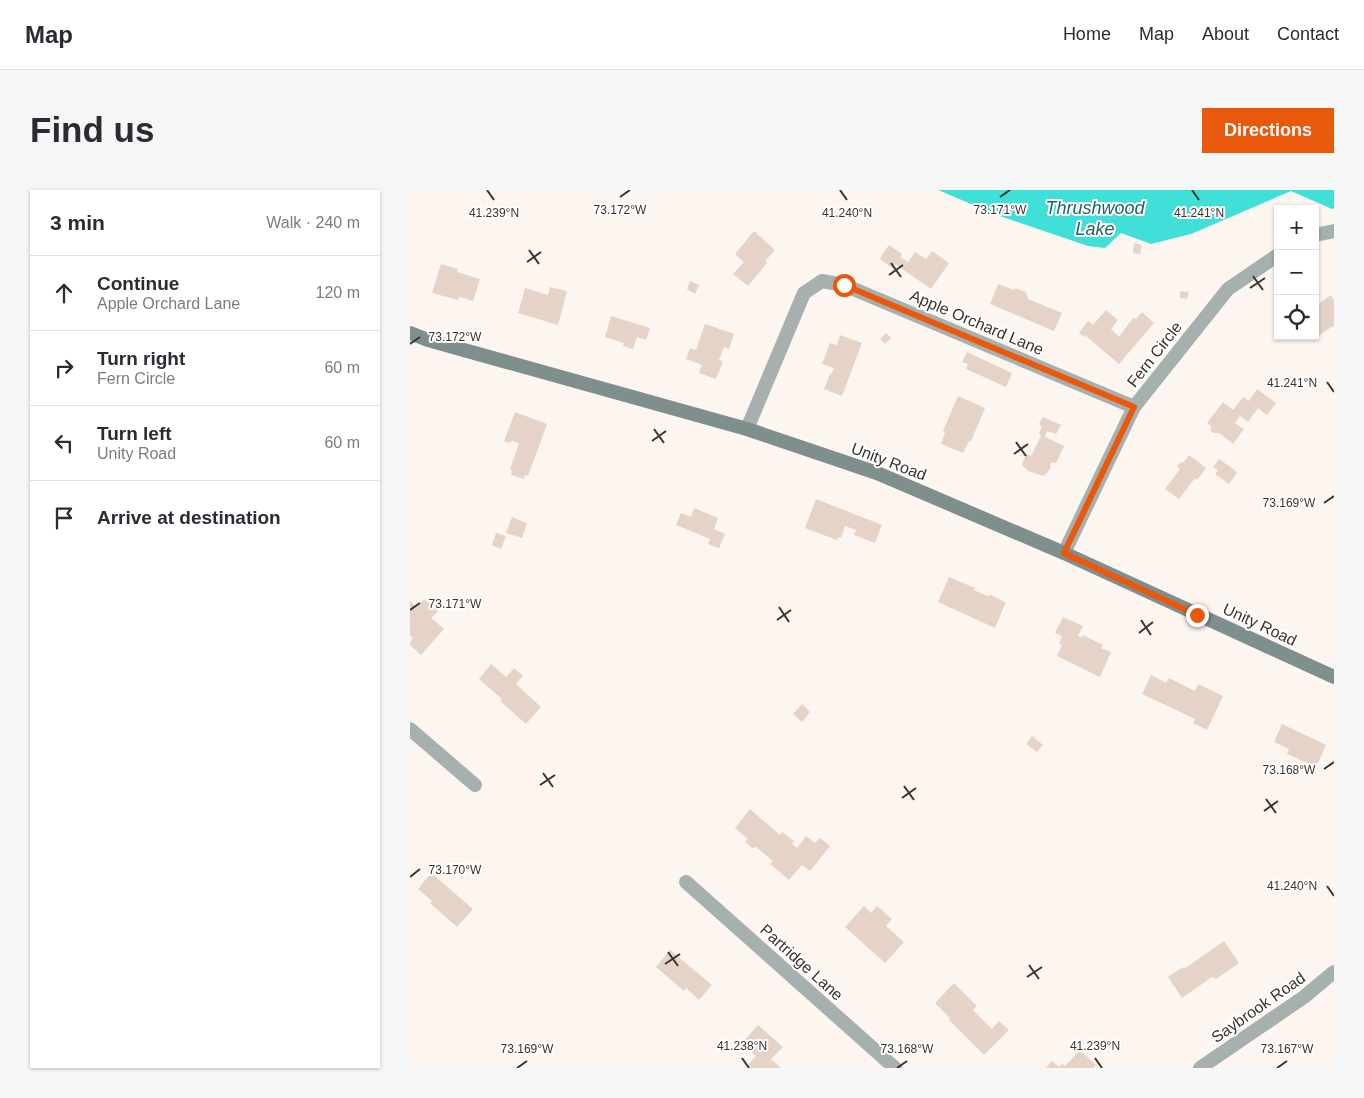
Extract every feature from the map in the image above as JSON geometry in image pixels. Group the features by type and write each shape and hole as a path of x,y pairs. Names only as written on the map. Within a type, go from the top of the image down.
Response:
{"main road":[{"name":"Unity Road","path":"410,333 428,340 748,429 877,473 1064,553 1334,678"}],"street":[{"path":"1319,234 1334,231"},
{"name":"Fern Circle","path":"1064,553 1134,407 1228,289 1274,258"},
{"name":"Apple Orchard Lane","path":"748,429 804,293 822,281 844,285 1134,407"},
{"path":"410,728 475,785"},
{"name":"Partridge Lane","path":"686,882 895,1068"},
{"name":"Saybrook Road","path":"1200,1068 1304,998 1334,972"}],"water":[{"name":"Thrushwood Lake","path":"938,190 1334,190 1334,208 1332,209 1291,191 1191,234 1151,244 1121,233 1105,248 1088,246 997,215"}],"building":[{"path":"754,231 775,250 748,286 733,274 744,262 735,254"},
{"path":"1134,243 1142,245 1140,254 1133,253"},
{"path":"889,245 902,254 900,257 908,262 915,252 926,259 932,251 949,263 931,289 895,264 892,268 881,260 880,258"},
{"path":"441,264 458,269 457,272 480,279 473,301 460,297 458,300 432,293"},
{"path":"690,281 699,285 695,294 687,289"},
{"path":"998,284 1026,292 1028,299 1062,313 1054,331 990,304"},
{"path":"550,287 567,291 558,325 518,313 525,288 548,295"},
{"path":"1180,291 1189,292 1187,299 1180,298"},
{"path":"1331,295 1334,300 1334,328 1333,326 1319,335 1319,303"},
{"path":"1106,310 1118,320 1111,329 1119,337 1133,318 1136,319 1142,312 1154,323 1119,364 1085,335 1084,337 1079,333 1088,321 1093,325"},
{"path":"611,316 650,328 646,340 637,337 633,349 623,346 624,343 605,337"},
{"path":"705,324 734,334 729,349 724,347 719,360 723,361 716,379 699,373 702,365 686,359 690,348 696,350"},
{"path":"886,333 891,338 885,344 880,339"},
{"path":"840,335 862,343 842,396 824,389 834,368 822,364 830,343 837,345"},
{"path":"967,352 1012,373 1006,387 966,369 968,364 962,362"},
{"path":"1257,389 1276,403 1267,415 1258,408 1248,422 1240,416 1235,423 1244,429 1233,444 1219,433 1211,431 1211,426 1207,423 1223,402 1233,410 1243,397 1249,401"},
{"path":"958,396 985,408 971,441 969,441 963,453 941,444 945,433 943,431"},
{"path":"515,412 547,424 528,476 525,475 524,479 511,475 512,471 510,469 519,443 504,441"},
{"path":"1043,417 1061,425 1056,434 1047,431 1045,437 1064,446 1056,463 1051,462 1050,469 1044,476 1028,471 1022,465 1026,454 1031,456 1041,436 1039,433 1042,427 1039,424"},
{"path":"1189,455 1206,468 1197,480 1195,478 1179,499 1165,489 1180,469 1177,466 1181,462 1183,463"},
{"path":"1219,459 1237,473 1229,484 1215,474 1218,470 1213,467"},
{"path":"816,499 882,525 875,543 854,535 856,530 845,526 841,538 838,537 837,540 805,528"},
{"path":"694,508 718,518 714,529 725,534 719,548 708,544 710,539 676,525 681,513 691,517"},
{"path":"512,517 527,523 522,538 506,533"},
{"path":"496,533 506,536 501,549 492,545"},
{"path":"949,577 975,588 974,590 987,596 991,595 1005,602 995,628 938,602"},
{"path":"424,599 438,611 431,618 444,629 421,655 410,645 413,638 410,636 410,601 417,607"},
{"path":"1063,617 1083,626 1078,636 1082,638 1083,635 1103,645 1101,648 1111,652 1100,677 1057,656 1062,645 1059,644 1062,636 1055,633"},
{"path":"491,664 506,677 514,668 523,676 516,684 541,707 526,724 479,679"},
{"path":"1151,675 1166,683 1169,678 1195,691 1198,684 1223,696 1207,730 1193,723 1195,719 1142,694"},
{"path":"802,704 810,712 802,722 793,714"},
{"path":"1282,724 1326,745 1316,767 1287,754 1289,749 1274,742"},
{"path":"1032,736 1043,745 1037,752 1026,744"},
{"path":"750,809 780,835 782,832 794,841 792,844 797,848 806,836 815,843 820,838 830,846 810,871 802,865 789,880 770,864 773,861 756,847 752,848 745,842 748,839 735,828"},
{"path":"431,873 473,909 457,927 430,903 432,901 418,889"},
{"path":"864,906 871,913 877,906 892,919 886,926 904,942 885,963 845,927"},
{"path":"1224,941 1239,963 1216,979 1212,977 1182,998 1168,977 1183,967 1184,969"},
{"path":"670,950 712,985 699,1000 686,988 684,991 656,967"},
{"path":"954,983 977,1006 973,1010 992,1029 999,1021 1009,1030 984,1055 935,1003"},
{"path":"758,1025 783,1047 771,1059 781,1068 751,1068 748,1065 756,1056 742,1043"},
{"path":"1080,1050 1096,1065 1093,1068 1046,1068 1052,1061 1059,1067 1062,1064 1065,1066"}],"route":[{"path":"844,285 1134,407 1064,553 1197,615"}]}
